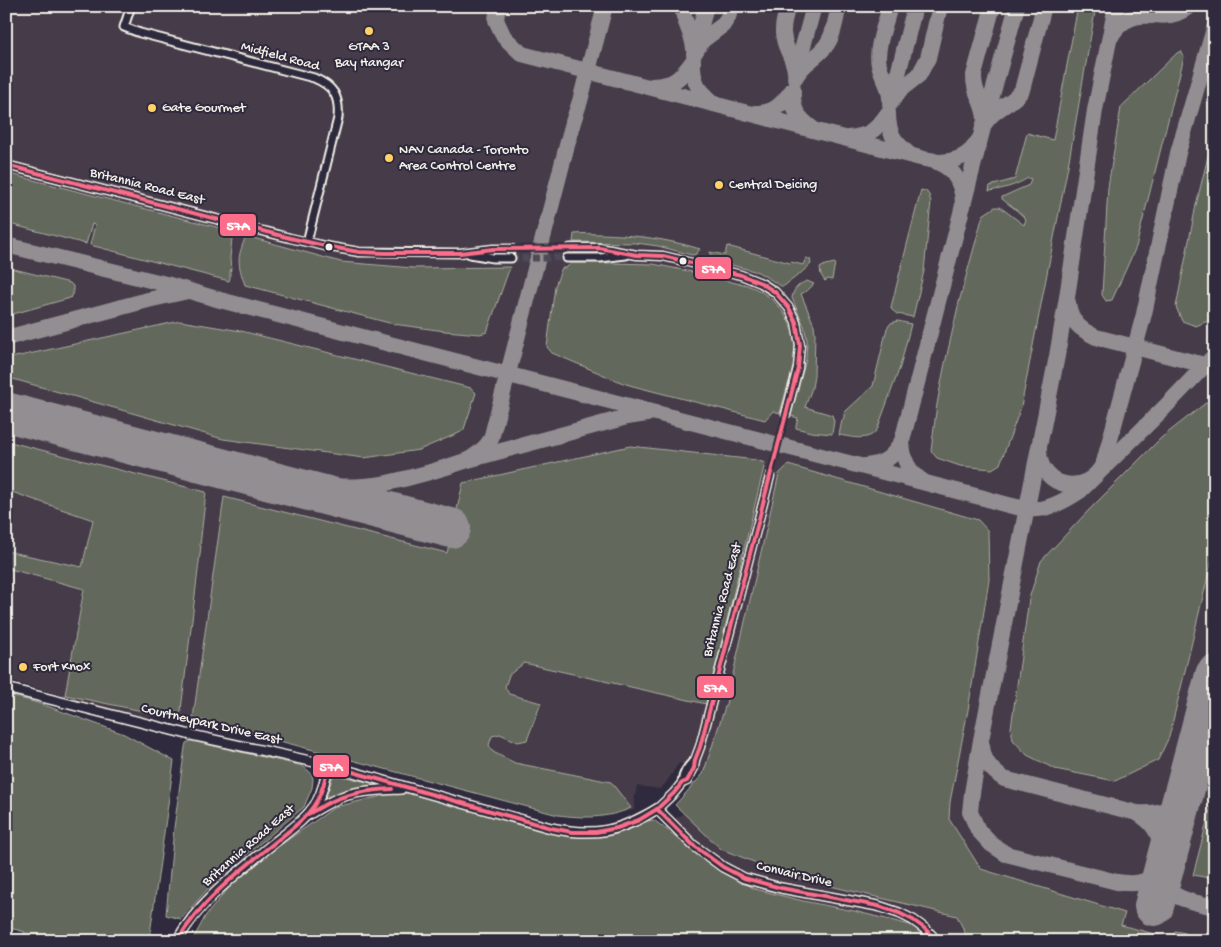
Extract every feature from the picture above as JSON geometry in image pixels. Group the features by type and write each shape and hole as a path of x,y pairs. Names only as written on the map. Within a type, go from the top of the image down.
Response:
{"street":[{"name":"Midfield Road","path":"131,6 124,27 140,33 314,78 330,87 338,102 338,118 307,242"},
{"name":"Britannia Road East","path":"6,165 307,242 359,252 460,253 512,249"},
{"path":"570,248 599,248 663,256 740,275 761,283 775,292 789,308 796,322 800,345 798,368 786,414"},
{"name":"Britannia Road East","path":"460,253 494,258 511,258"},
{"path":"567,258 600,258 637,254"},
{"name":"Britannia Road East","path":"410,788 551,828 572,832 596,832 617,828 639,820 658,809 682,783 682,776 688,766 695,760 700,747 770,476"},
{"name":"Courtneypark Drive East","path":"6,688 183,733 328,765 410,788"},
{"name":"Britannia Road East","path":"176,941 184,927 202,904 306,815 317,801 323,789 328,765"},
{"path":"306,815 348,795 372,790 410,788"},
{"name":"Convair Drive","path":"658,809 693,845 723,867 744,878 781,888 878,906 913,920 937,941"}],"shaded area":[{"path":"6,6 1215,6 1215,941 354,941 345,812 352,800 374,796 408,798 528,830 650,834 691,808 703,774 694,768 679,763 660,789 637,786 634,810 594,817 561,814 204,719 177,716 140,717 6,680"}],"green space":[{"path":"1078,6 1096,6 1068,166 1021,407 1000,464 992,469 960,466 937,458 931,451 937,404 959,302 983,215 995,207 1000,207 1024,225 1026,219 1002,197 1029,185 1031,179 1028,178 1009,187 989,191 990,186 1015,179 1027,133 1053,140"},
{"path":"1181,51 1184,57 1136,247 1112,300 1106,301 1102,295 1108,187 1121,107"},
{"path":"1215,128 1215,318 1196,326 1182,321 1176,307 1196,205"},
{"path":"6,173 232,231 229,281 90,245 95,225 92,224 86,244 6,223"},
{"path":"921,190 926,191 931,202 924,271 913,317 897,314 891,307"},
{"path":"574,234 639,237 664,240 700,249 696,254 692,255 658,246 636,243 573,242"},
{"path":"246,236 341,262 413,268 510,267 487,332 480,334 445,331 393,324 245,285 239,260"},
{"path":"727,246 803,265 806,258 810,259 811,264 784,286 781,286 758,272 712,260 710,252 725,255"},
{"path":"568,262 653,264 740,283 766,295 784,313 794,337 794,365 780,413 773,411 765,420 633,386 552,353 547,347 555,286 562,268 566,268 570,264"},
{"path":"835,263 832,280 828,279 825,281 821,275 820,268"},
{"path":"6,267 70,283 73,286 73,295 70,298 6,316"},
{"path":"807,281 814,284 801,294 814,325 815,333 814,376 805,407 832,415 834,421 832,434 796,428 798,418 791,416 806,359 807,340 804,326 792,298 797,287"},
{"path":"180,321 241,331 471,388 476,393 464,429 461,432 419,450 364,458 223,439 6,377 6,359"},
{"path":"898,321 911,324 900,367 877,430 873,434 864,437 839,435 846,411 873,386 887,328 891,323"},
{"path":"1215,401 1215,547 1169,737 1158,760 1115,781 1055,769 1027,755 1013,740 1011,728 1029,599 1041,561 1161,438 1207,402"},
{"path":"6,441 206,492 180,718 65,695 84,589 6,568 6,551 82,567 93,520 6,490"},
{"path":"630,446 756,460 765,463 706,704 524,663 509,675 505,687 509,694 541,703 527,740 518,742 500,734 492,736 489,745 493,752 515,763 611,782 631,808 622,812 595,817 558,815 193,718 224,497 447,553 463,483"},
{"path":"788,465 978,520 988,531 989,580 968,710 950,802 949,819 981,869 1125,913 1121,925 1173,939 1175,931 1185,933 1191,941 969,941 957,916 792,877 721,849 675,805 703,774 726,704 779,474"},
{"path":"6,694 44,705 124,734 174,761 149,941 21,941 25,932 6,927"},
{"path":"191,741 303,766 312,774 313,780 312,788 304,807 215,881 181,919 166,915 174,828 185,747 186,743"},
{"path":"333,776 341,776 380,785 347,791 328,797 327,794"},
{"path":"1215,791 1215,879 1193,875"},
{"path":"394,793 430,793 569,832 654,820 721,869 755,889 914,926 928,941 192,941 206,915 237,878 276,848 335,807"}],"taxiway":[{"path":"498,6 496,20 504,37 522,54 936,161 955,175 962,193 963,206"},
{"path":"468,460 481,451 491,439 605,6"},
{"path":"682,6 694,49"},
{"path":"695,49 706,6"},
{"path":"694,54 703,40 723,25 732,6"},
{"path":"788,6 783,35 794,64 795,73"},
{"path":"796,72 814,6"},
{"path":"795,78 801,69 826,46 834,30 839,6"},
{"path":"890,6 878,51 879,65 889,90 890,99"},
{"path":"892,98 915,6"},
{"path":"890,104 900,90 919,75 928,58 940,6"},
{"path":"985,119 983,107 975,87 974,75 993,6"},
{"path":"924,482 907,465 902,441 984,124 1017,6"},
{"path":"986,122 1022,90 1044,6"},
{"path":"1116,6 1095,110 1057,356 981,740 970,812 978,830 991,844 1006,854 1117,882 1133,883 1146,880 1158,872 1167,858"},
{"path":"1137,6 1150,14 1164,16 1177,13 1190,6"},
{"path":"1111,37 1114,31 1128,20 1139,16 1152,16"},
{"path":"1039,451 1041,464 1047,474 1056,481 1066,484 1077,484 1087,481 1097,473 1104,462 1144,314 1178,153 1215,25"},
{"path":"652,86 676,80 693,61 695,81 704,94 714,103"},
{"path":"755,113 767,112 777,107 793,89 793,102 799,117 813,129"},
{"path":"848,138 862,136 872,131 888,113 889,126 893,137 910,155"},
{"path":"939,162 951,161 961,157 971,151 978,141"},
{"path":"6,245 166,284 220,300 1011,506 1029,509 1050,507 1080,491 1215,355"},
{"path":"6,338 188,291"},
{"path":"1068,302 1076,324 1096,337 1212,367"},
{"path":"275,482 345,487 387,483 627,417 647,414"},
{"path":"865,466 883,462 895,452 902,441"},
{"path":"982,745 988,765 1004,779 1137,813 1153,813 1165,810 1175,803 1185,790"},
{"path":"1137,813 1152,825 1158,835 1160,847 1157,871 1162,884 1181,898 1215,907"}],"runway":[{"path":"6,412 451,528"},
{"path":"1154,906 1215,675"}],"tunnel":[{"path":"512,249 570,248"},
{"path":"511,258 567,258"},
{"path":"770,476 786,414"}],"transit line":[{"name":"57A","path":"6,165 290,238 359,252 460,253 493,249 599,248 637,255 663,256 741,275 761,283 775,292 789,308 796,322 800,345 798,368 700,747 694,768 687,781 682,783 657,809 639,820 617,828 596,832 572,832 551,828 328,765 324,784 318,799 303,819 216,893 202,907 177,941"},
{"name":"57A","path":"308,814 333,801 350,795 392,789"},
{"name":"57A","path":"657,809 693,845 723,867 744,878 781,888 878,906 913,920 937,941"}],"place":[{"name":"GTAA 3 Bay Hangar","path":"369,31"},
{"name":"Gate Gourmet","path":"152,108"},
{"name":"NAV Canada - Toronto Area Control Centre","path":"389,158"},
{"name":"Central Deicing","path":"719,185"},
{"name":"Fort Knox","path":"23,667"}]}
